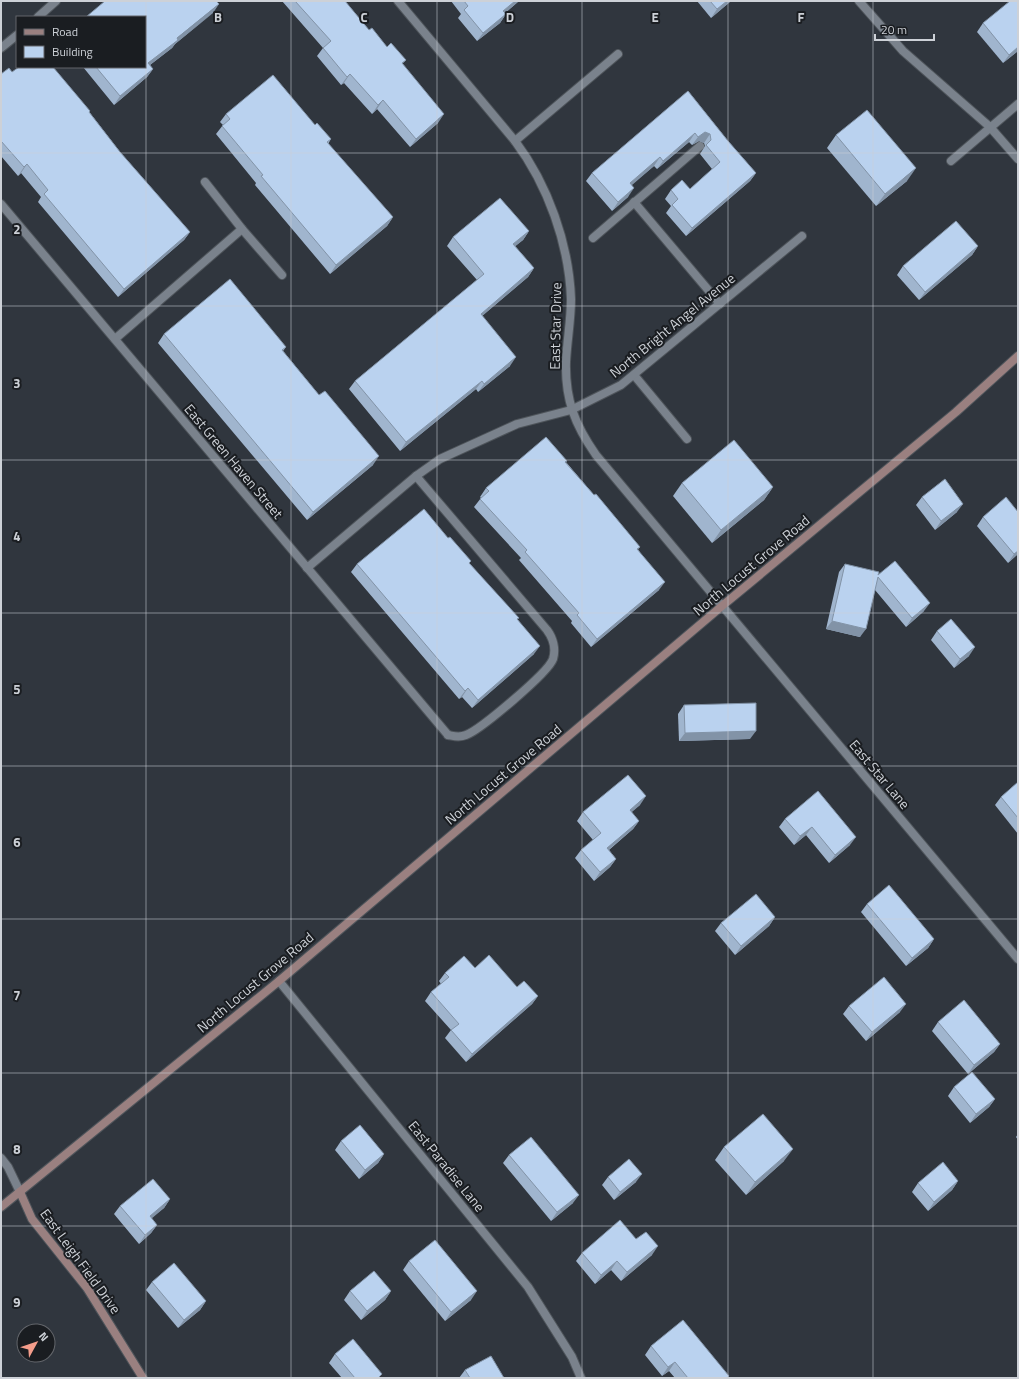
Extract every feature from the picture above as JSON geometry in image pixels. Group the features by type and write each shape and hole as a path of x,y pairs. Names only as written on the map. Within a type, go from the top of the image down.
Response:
{"main road":[{"name":"North Locust Grove Road","path":"1,1208 279,981 722,606 956,412 1018,356"},
{"name":"East Leigh Field Drive","path":"20,1192 32,1219 87,1288 143,1378"}],"street":[{"path":"39,16 56,1"},
{"name":"East Star Drive","path":"398,1 515,141 528,158 540,179 566,254 571,299 566,364 571,410 580,432 596,456 722,606"},
{"path":"858,1 903,52 990,127 1018,159"},
{"path":"1,48 16,36"},
{"path":"515,141 618,54"},
{"path":"951,161 1018,104"},
{"path":"593,238 700,146"},
{"path":"205,182 242,229 282,275"},
{"path":"634,202 720,304"},
{"name":"East Green Haven Street","path":"1,204 448,735 458,737 472,732 536,680 548,667 552,660 553,645 551,636 547,630 416,476"},
{"path":"115,339 242,229"},
{"name":"North Bright Angel Avenue","path":"307,568 416,476 440,459 482,438 517,424 571,410 622,385 802,236"},
{"path":"634,375 687,439"},
{"name":"East Star Lane","path":"722,606 1018,959"},
{"name":"East Paradise Lane","path":"279,981 528,1287 572,1357 581,1378"},
{"name":"East Leigh Field Drive","path":"1,1158 8,1167 20,1192"}],"building":[{"path":"105,1 216,1 219,4 177,38 178,40 148,63 153,69 120,96 97,68 146,68 146,16 87,16"},
{"path":"295,1 345,1 369,30 372,28 387,47 391,43 406,60 402,63 444,114 416,139 383,100 378,105 350,74 347,77 323,48 331,41"},
{"path":"464,1 515,1 503,11 506,14 483,33 464,10 468,6"},
{"path":"710,1 727,1 717,9"},
{"path":"1010,1 1018,1 1018,47 1009,55 983,23"},
{"path":"9,68 12,72 18,68 54,68 90,111 89,112 120,152 190,232 124,289 44,194 48,190 27,164 24,167 1,141 1,74"},
{"path":"273,75 315,125 317,123 331,139 327,142 393,217 336,265 261,176 263,175 222,126 230,119 226,114"},
{"path":"688,91 756,173 692,228 672,205 678,199 671,190 682,180 690,189 720,162 706,145 711,140 710,134 705,132 698,137 695,133 663,161 660,157 630,183 634,188 618,202 592,173"},
{"path":"867,110 916,168 885,194 836,135"},
{"path":"500,198 529,231 513,244 534,268 481,314 516,357 484,384 482,381 406,442 355,381 484,274 453,237"},
{"path":"956,221 978,246 925,292 903,266"},
{"path":"230,279 286,347 282,350 319,395 325,391 379,456 313,512 164,334"},
{"path":"546,437 567,461 565,462 594,495 596,494 640,547 637,549 665,582 597,639 577,615 579,613 525,552 527,550 480,499 489,491 486,488"},
{"path":"734,440 773,487 721,530 682,483"},
{"path":"945,479 963,504 941,521 922,497"},
{"path":"1006,497 1018,512 1018,551 1014,554 983,517"},
{"path":"424,509 448,538 450,537 471,561 469,563 519,618 517,619 540,646 478,700 468,688 465,691 357,564"},
{"path":"895,561 930,603 912,618 878,577 866,629 832,621 845,564 879,572 878,575"},
{"path":"951,619 975,647 960,659 937,631"},
{"path":"756,703 756,731 685,733 684,705"},
{"path":"628,775 646,796 630,810 639,821 607,848 616,859 600,872 581,850 601,833 583,812"},
{"path":"1018,782 1018,818 1001,797"},
{"path":"818,791 856,837 835,855 812,827 800,836 785,819"},
{"path":"889,885 934,939 912,958 867,904"},
{"path":"756,894 775,917 741,946 721,923"},
{"path":"489,955 517,987 524,981 538,996 472,1054 451,1030 459,1024 431,992 449,977 445,973 464,956 475,968"},
{"path":"884,977 906,1004 872,1032 849,1006"},
{"path":"964,1000 1000,1044 974,1065 938,1022"},
{"path":"972,1072 995,1099 976,1114 954,1087"},
{"path":"763,1114 793,1149 755,1182 724,1147"},
{"path":"360,1125 384,1154 365,1170 341,1141"},
{"path":"531,1137 579,1195 557,1212 509,1155"},
{"path":"629,1159 642,1174 620,1192 608,1177"},
{"path":"943,1162 958,1181 934,1202 918,1183"},
{"path":"153,1179 170,1199 150,1216 157,1225 145,1235 120,1206"},
{"path":"620,1220 636,1239 646,1232 658,1246 627,1272 617,1261 601,1275 582,1253"},
{"path":"435,1240 477,1291 451,1312 409,1261"},
{"path":"174,1263 206,1301 184,1320 152,1282"},
{"path":"374,1271 391,1291 367,1311 350,1291"},
{"path":"683,1320 729,1376 727,1378 688,1378 675,1362 668,1367 651,1346"},
{"path":"353,1339 382,1374 378,1378 355,1378 335,1354"},
{"path":"491,1356 504,1378 470,1378 465,1370"}]}
